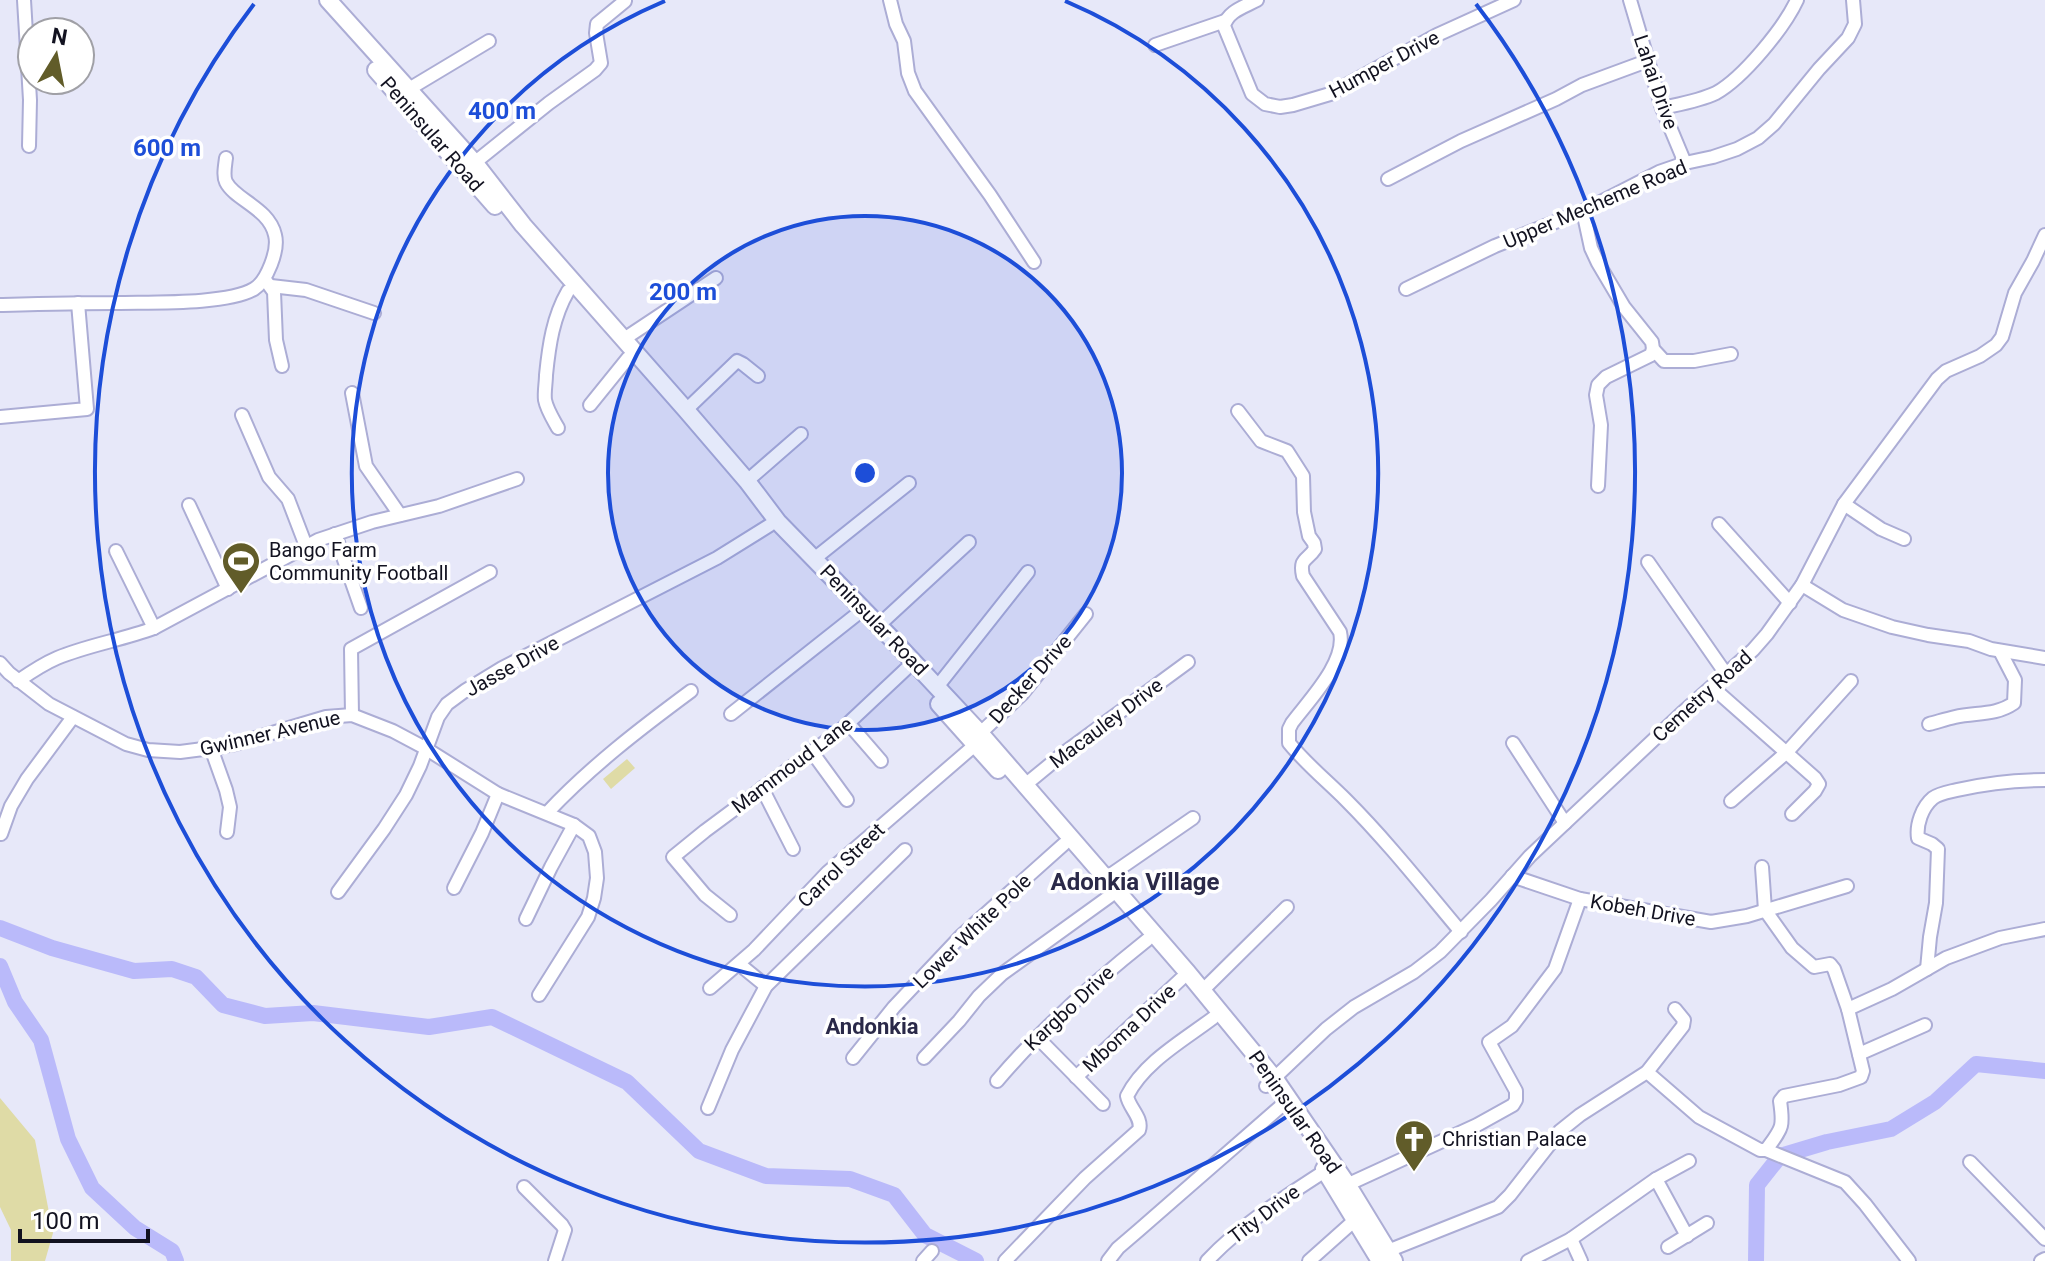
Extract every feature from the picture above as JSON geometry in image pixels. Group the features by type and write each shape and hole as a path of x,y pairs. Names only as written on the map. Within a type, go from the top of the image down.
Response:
{"main road":[{"name":"Peninsular Road","path":"314,0 523,225 747,481 778,522 937,687 976,740 1270,1083 1280,1107 1325,1171 1342,1187 1355,1220 1384,1257"},
{"name":"Peninsular Road","path":"328,0 409,89 568,291 770,525 906,669 1025,785 1203,990 1342,1187 1384,1257"}],"street":[{"path":"24,0 30,100 29,146"},
{"path":"890,0 904,41 908,73 915,91 1034,262"},
{"path":"1155,45 1225,21 1231,14 1257,0"},
{"name":"Humper Drive","path":"1225,21 1227,35 1252,94 1265,104 1280,107 1320,98 1437,35 1514,0"},
{"path":"1662,108 1713,94 1737,78 1781,27 1797,0"},
{"name":"Upper Mecheme Road","path":"1406,289 1495,246 1583,211 1646,178 1685,163 1737,149 1758,138 1774,124 1848,38 1855,24 1853,0"},
{"path":"470,166 595,70 601,63 597,24 625,1"},
{"name":"Lahai Drive","path":"1633,1 1662,108 1685,163"},
{"path":"409,89 489,41"},
{"path":"1388,179 1582,85 1647,61"},
{"path":"226,158 225,179 228,185 267,219 275,235 275,255 268,282 274,292 276,340 282,366"},
{"path":"1583,211 1591,248 1598,263 1624,307 1652,342 1653,349 1651,355 1606,377 1598,385 1596,395 1601,425 1598,486"},
{"name":"Cemetry Road","path":"1270,1083 1326,1029 1354,1007 1414,972 1461,932 1565,823 1767,634 1802,585 1844,504 1937,379 1946,371 1980,356 2002,337 2015,293 2045,235"},
{"path":"624,339 716,278"},
{"path":"0,305 199,301 243,294 268,282 306,290 374,313"},
{"path":"558,428 545,398 549,341 558,308 568,291"},
{"path":"0,417 87,409 78,303"},
{"path":"1653,349 1664,361 1694,361 1731,354"},
{"path":"590,405 628,358"},
{"path":"686,410 737,361 758,376"},
{"path":"352,393 366,466 400,515"},
{"path":"1238,411 1261,441 1287,451 1303,476 1304,512 1315,549 1303,561 1303,576 1342,639 1331,671 1289,729 1289,743 1308,766 1346,801 1461,932"},
{"path":"242,415 269,477 288,499 306,546"},
{"path":"747,481 801,434"},
{"path":"7,675 154,628 306,546 335,534 439,506 517,479"},
{"path":"814,559 909,483"},
{"path":"1844,504 1881,529 1904,539"},
{"path":"189,505 228,589"},
{"path":"1719,524 1790,603"},
{"name":"Jasse Drive","path":"338,892 406,795 438,717 447,704 502,668 717,558 770,525"},
{"path":"335,534 361,608"},
{"path":"879,625 969,542"},
{"path":"116,551 154,628"},
{"path":"1648,562 1726,674"},
{"path":"352,715 351,649 490,572"},
{"path":"937,687 1028,572"},
{"path":"1802,585 1826,601 1892,627 2045,658"},
{"name":"Decker Drive","path":"976,740 1033,682 1086,614"},
{"path":"731,714 856,615"},
{"path":"1929,724 1957,716 1991,714 2014,703 2015,680 2000,651"},
{"name":"Macauley Drive","path":"1025,785 1188,662"},
{"name":"Mammoud Lane","path":"730,915 705,895 673,857 849,724 906,669"},
{"name":"Gwinner Avenue","path":"7,675 49,704 135,747 180,752 211,748 326,717 352,715 425,748 498,794 579,828"},
{"path":"1731,801 1787,752 1851,681"},
{"path":"1712,687 1819,784 1792,814"},
{"path":"547,813 583,777 691,691"},
{"path":"1,834 11,806 27,779 73,717"},
{"path":"849,724 881,761"},
{"name":"Carrol Street","path":"710,988 754,950 828,872 976,740"},
{"path":"1513,743 1565,823"},
{"path":"211,748 230,807 227,832"},
{"path":"812,752 847,800"},
{"path":"1927,969 1936,903 1938,849 1918,838 1919,822 1927,805 1937,796 1990,782 2045,780"},
{"path":"762,788 793,849"},
{"path":"454,888 498,794"},
{"path":"1106,878 1193,818"},
{"path":"526,919 551,867 579,828 589,836 595,852 597,878 594,898 588,917 539,995"},
{"name":"Lower White Pole","path":"853,1058 894,1007 961,936 1064,844"},
{"path":"708,1108 732,1050 766,986 905,850"},
{"path":"1762,867 1765,910 1792,948 1814,967 1830,964 1834,969 1848,1009 1863,1071 1861,1077 1855,1080 1784,1096 1780,1101 1781,1131 1770,1152"},
{"name":"Kobeh Drive","path":"1512,876 1580,899 1711,922 1847,886"},
{"path":"924,1058 1002,974 1110,896"},
{"path":"1342,1187 1477,1125 1513,1105 1516,1091 1489,1042 1512,1026 1555,969 1580,899"},
{"path":"1203,990 1287,907"},
{"path":"1848,1009 1892,989 1946,958 2000,938 2045,929"},
{"name":"Kargbo Drive","path":"997,1081 1037,1037 1109,970 1147,940"},
{"path":"739,964 766,986"},
{"name":"Mboma Drive","path":"1076,1077 1181,979"},
{"path":"1384,1257 1498,1207 1560,1131 1647,1072 1683,1026 1684,1020 1675,1009"},
{"path":"1005,1261 1085,1178 1139,1130 1141,1124 1128,1104 1127,1096 1137,1081 1162,1056 1213,1018"},
{"path":"1859,1054 1925,1025"},
{"path":"1037,1037 1103,1104"},
{"path":"1647,1072 1699,1117 1750,1146 1845,1182 1909,1261"},
{"path":"1108,1261 1118,1248 1280,1107"},
{"path":"1528,1261 1571,1239 1656,1179 1689,1161"},
{"path":"1970,1162 2045,1239"},
{"name":"Tity Drive","path":"1207,1261 1234,1234 1325,1171"},
{"path":"1656,1179 1687,1236"},
{"path":"524,1187 565,1230 555,1261"},
{"path":"1309,1261 1355,1220"},
{"path":"1668,1247 1707,1223"},
{"path":"1571,1239 1581,1261"}],"shaded area":[{"path":"627,759 635,768 611,789 603,779"},
{"path":"0,1098 35,1140 53,1233 45,1261 11,1261 11,1230 0,1207"}],"waterway":[{"path":"0,928 52,948 134,971 172,969 196,977 223,1005 265,1016 313,1013 429,1027 492,1017 627,1082 699,1151 766,1176 850,1179 894,1195 925,1235 976,1261"},
{"path":"0,966 15,1002 41,1040 68,1139 92,1188 135,1228 172,1251 176,1261"},
{"path":"1756,1261 1757,1185 1780,1156 1827,1142 1891,1129 1935,1102 1976,1064 2045,1071"}],"place":[{"name":"Bango Farm Community Football","path":"241,595"},
{"name":"Christian Palace","path":"1414,1173"}],"district":[{"name":"Adonkia Village","path":"1135,882"},
{"name":"Andonkia","path":"872,1026"}]}
